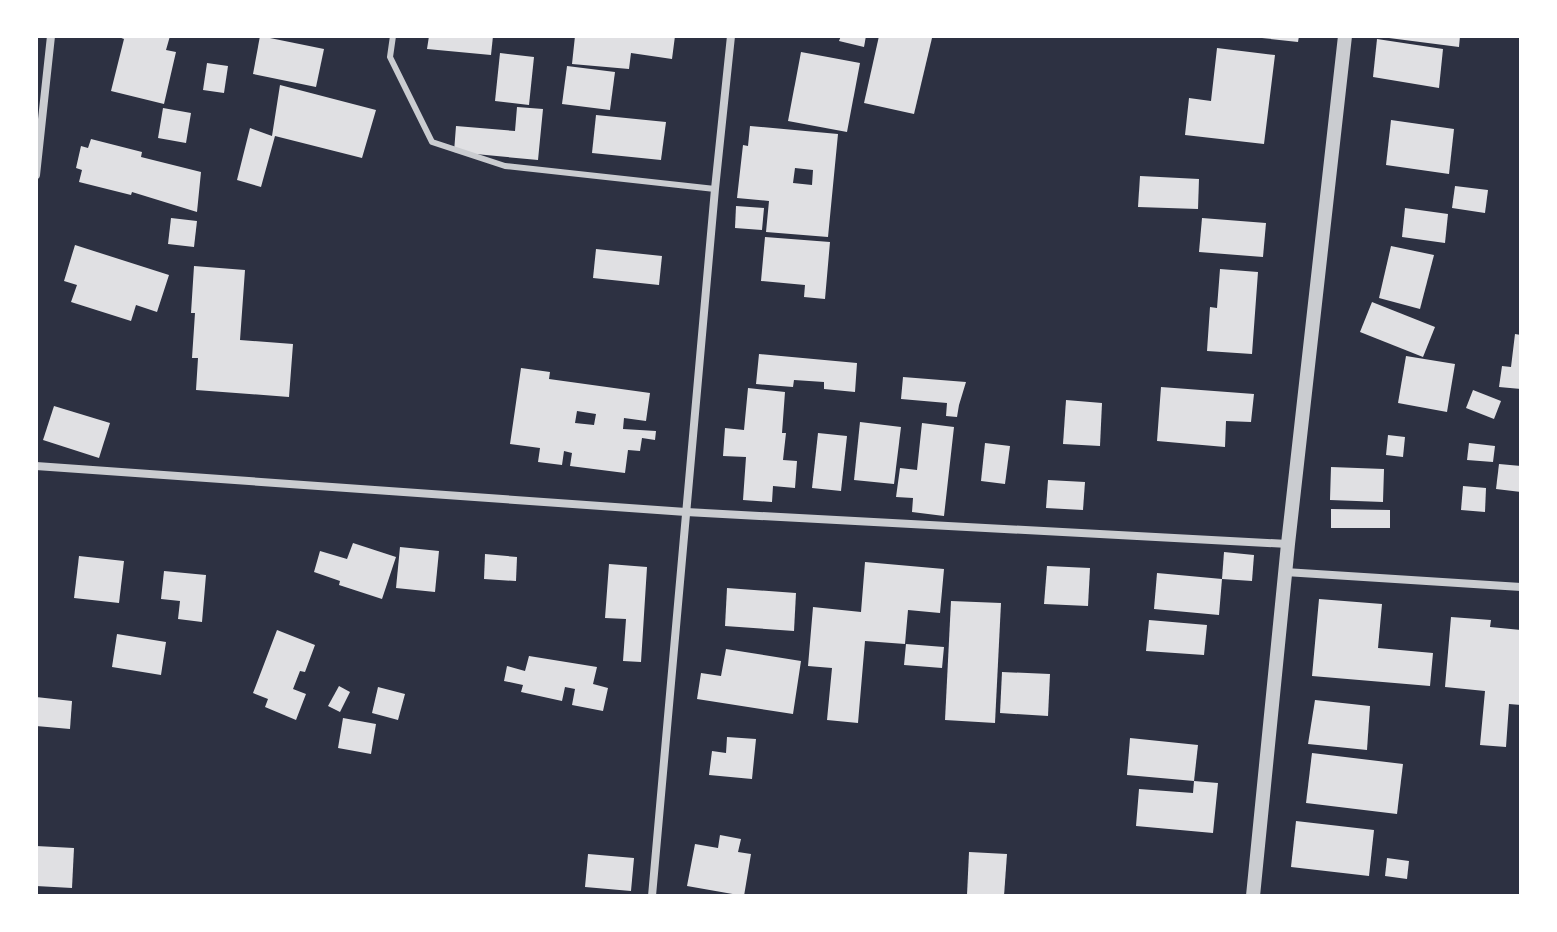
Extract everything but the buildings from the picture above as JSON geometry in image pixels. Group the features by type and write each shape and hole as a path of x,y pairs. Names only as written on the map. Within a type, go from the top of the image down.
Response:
{"street":[{"path":"36,175 51,36"},
{"path":"652,896 731,36"},
{"path":"1253,896 1285,572 1345,36"},
{"path":"36,466 686,512 1288,544"},
{"path":"1285,572 1521,587"}],"lane":[{"path":"393,36 390,57 432,142 505,166 715,189"}]}
